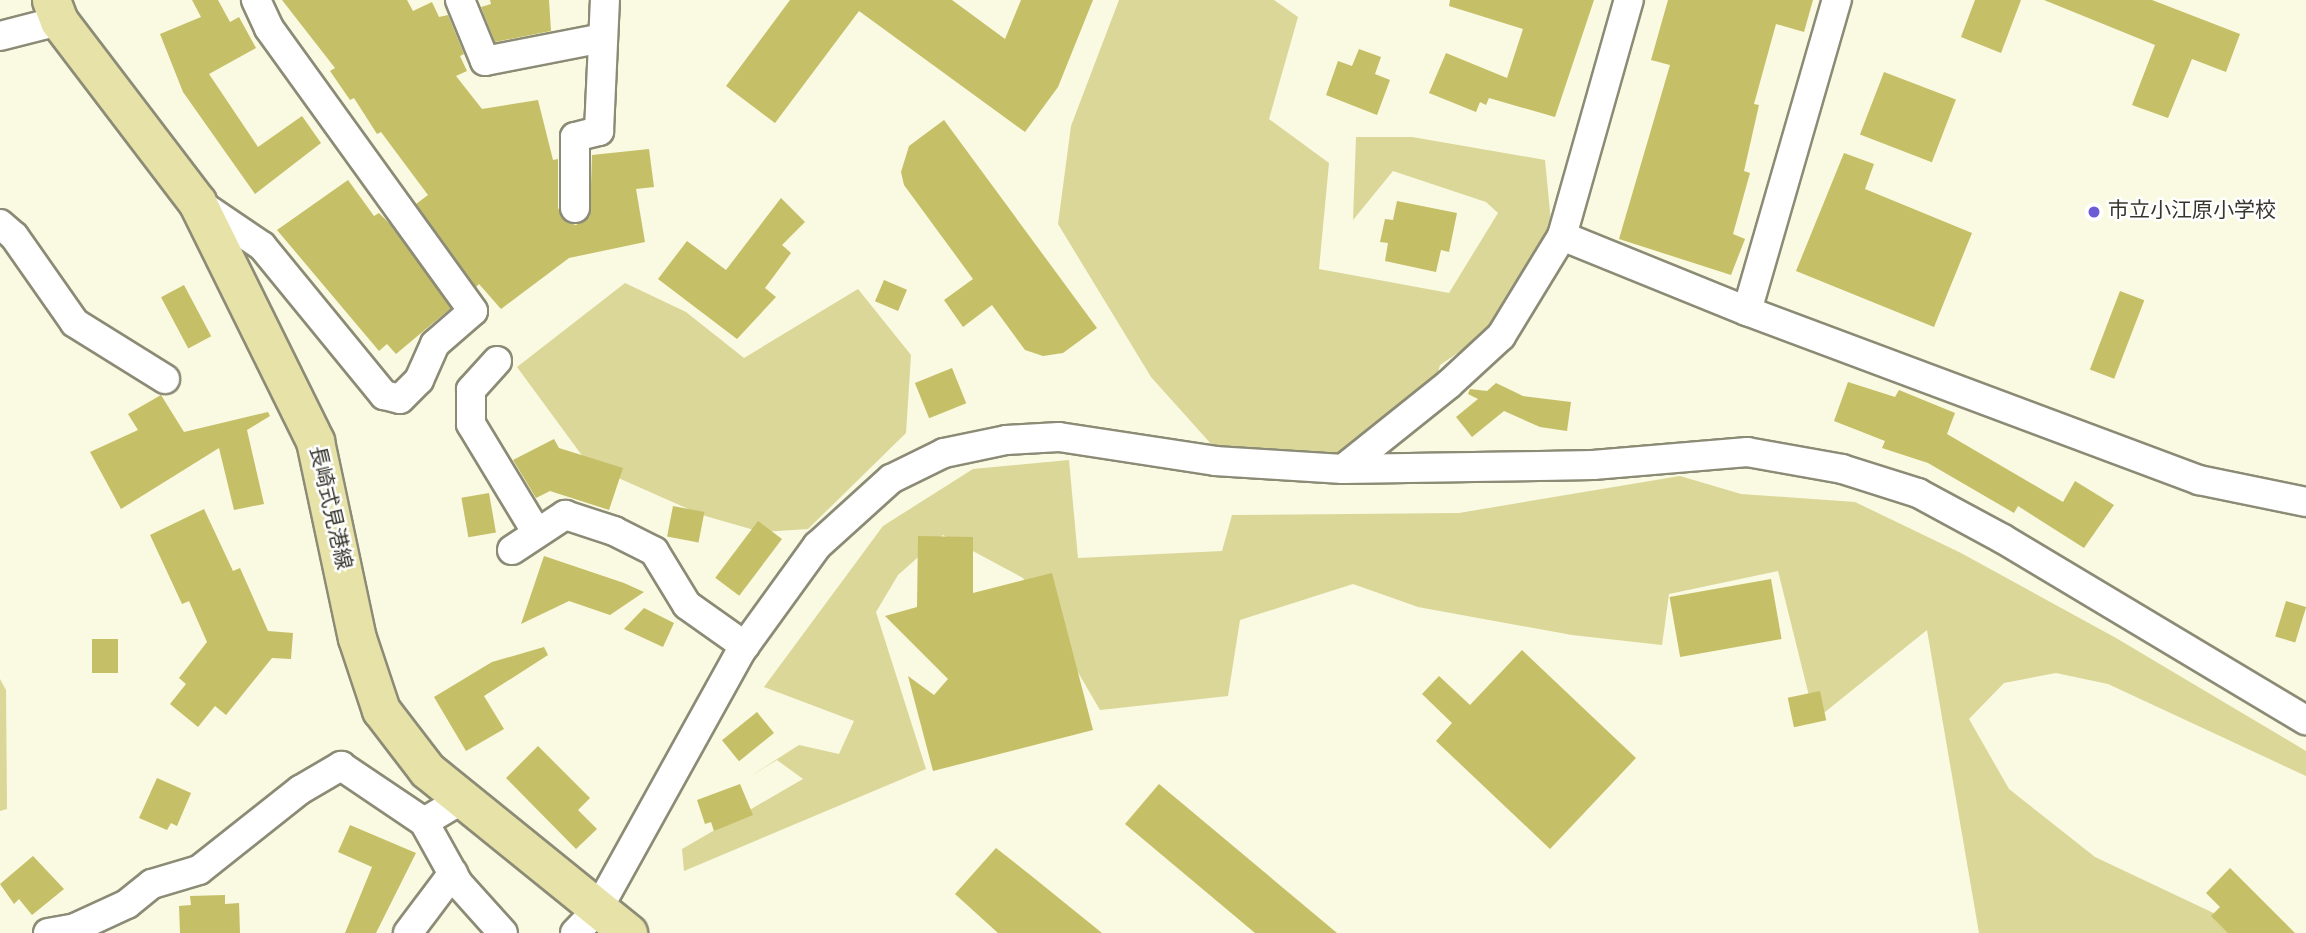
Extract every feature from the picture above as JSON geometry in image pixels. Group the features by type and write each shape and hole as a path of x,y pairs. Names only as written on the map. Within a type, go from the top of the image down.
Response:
{"main road":[{"name":"長崎式見港線","path":"55,10 197,202 315,441 357,638 381,710 427,770 587,921 628,933"}],"street":[{"path":"197,202 262,246 384,395 400,399 419,380 435,344 473,311 269,28 256,0"},
{"path":"460,0 485,61 603,38"},
{"path":"575,208 576,137 599,131 605,0"},
{"path":"1343,469 1449,384 1501,336 1562,236 1629,0"},
{"path":"1747,310 1838,0"},
{"path":"0,36 55,10"},
{"path":"0,224 14,236 75,323 165,379"},
{"path":"1562,236 1747,310 2199,480 2306,502"},
{"path":"497,361 471,390 471,424 537,533"},
{"path":"587,921 745,646 817,546 891,479 944,453 1006,440 1059,437 1214,461 1343,469 1593,465 1747,452 1842,469 1918,493 1991,532 2306,720"},
{"path":"512,550 565,515 654,551 687,605 745,646"},
{"path":"48,933 75,928 127,904 152,884 199,870 300,790 341,766 424,822 453,873 503,933"},
{"path":"424,822 461,800"},
{"path":"408,933 453,873"}],"shaded area":[{"path":"1119,0 1274,0 1298,17 1269,119 1329,163 1319,269 1449,293 1498,213 1486,202 1393,171 1353,220 1356,137 1412,137 1545,160 1551,222 1503,322 1440,365 1429,404 1364,454 1212,445 1151,377 1058,224 1071,126"},
{"path":"625,283 686,312 744,358 858,289 911,355 906,433 808,529 761,532 702,515 589,465 517,367"},
{"path":"1069,460 1078,558 1222,551 1232,515 1459,513 1680,476 1741,494 1855,502 1961,553 2116,638 2306,751 2306,776 2108,684 2056,673 2004,683 1969,719 2009,789 2095,857 2222,917 2231,933 1979,933 1927,630 1815,720 1778,571 1669,594 1662,645 1572,635 1418,607 1353,584 1240,620 1228,696 1100,710 1023,578 943,535 898,575 876,612 926,769 684,871 682,849 803,779 777,760 749,777 799,745 839,754 854,721 764,687 883,526 973,469"},
{"path":"0,679 6,690 7,809 0,811"}],"building":[{"path":"192,0 218,0 230,22 239,17 256,48 209,74 258,147 302,116 321,143 255,194 183,92 160,34 201,17"},
{"path":"282,0 407,0 413,11 432,2 439,17 448,15 464,54 460,56 467,71 456,76 482,109 538,100 553,160 558,159 558,208 566,222 576,225 590,216 592,155 649,149 654,187 636,189 645,242 569,258 501,309 479,284 476,287 416,204 428,195 381,132 377,134 354,98 350,100 330,71 335,68"},
{"path":"490,0 549,0 551,31 495,42 481,7 491,4"},
{"path":"790,0 952,0 1005,39 1021,0 1093,0 1058,87 1025,132 859,11 775,123 726,86"},
{"path":"1450,0 1594,0 1555,117 1489,98 1486,105 1480,102 1476,112 1429,93 1446,53 1507,78 1523,29 1449,6"},
{"path":"1668,0 1813,0 1804,32 1776,24 1754,104 1759,105 1744,171 1750,173 1733,234 1745,239 1731,275 1619,239 1670,65 1651,60"},
{"path":"1975,0 2021,0 2001,53 1961,37"},
{"path":"2044,0 2152,0 2240,34 2226,72 2192,59 2168,118 2132,105 2155,45"},
{"path":"1359,49 1381,57 1375,74 1390,80 1377,115 1326,95 1338,61 1352,66"},
{"path":"1884,72 1956,100 1932,162 1860,135"},
{"path":"944,120 1097,328 1063,353 1043,356 1025,350 992,305 963,327 944,300 973,279 904,185 901,172 909,146"},
{"path":"1844,153 1874,164 1865,189 1972,233 1934,327 1796,271"},
{"path":"348,180 374,216 379,213 390,224 451,308 396,354 387,344 379,351 277,230"},
{"path":"781,198 805,222 782,245 791,253 765,288 776,297 737,339 658,279 687,241 726,270"},
{"path":"1397,201 1457,213 1449,252 1441,250 1436,272 1385,261 1388,243 1380,242 1385,219 1393,220"},
{"path":"884,280 907,290 898,311 875,301"},
{"path":"184,285 211,336 188,348 161,297"},
{"path":"2120,291 2144,300 2114,379 2090,369"},
{"path":"952,368 966,403 929,418 915,383"},
{"path":"1848,382 1895,397 1899,390 1955,413 1947,434 2063,502 2075,481 2114,505 2084,548 2018,506 2014,513 1928,463 1882,448 1885,441 1834,421"},
{"path":"1496,383 1523,396 1571,402 1567,431 1540,427 1504,411 1472,437 1456,417 1478,399 1468,394 1470,389 1487,391"},
{"path":"161,395 184,432 268,412 270,416 247,430 264,504 234,510 219,448 121,509 90,452 138,430 128,414"},
{"path":"554,439 559,448 623,468 609,510 550,491 536,498 513,460"},
{"path":"489,493 496,532 468,537 461,498"},
{"path":"673,506 704,512 698,543 667,536"},
{"path":"204,509 233,571 240,568 268,631 293,633 291,659 272,658 226,715 215,706 198,727 170,704 186,684 179,678 207,642 189,601 182,604 150,535"},
{"path":"758,521 782,539 739,596 715,578"},
{"path":"918,536 973,537 973,593 1052,573 1093,730 933,771 908,676 934,695 948,679 885,616 917,607"},
{"path":"544,556 644,592 610,615 569,601 521,624"},
{"path":"1771,579 1782,639 1680,657 1670,597"},
{"path":"2286,601 2306,607 2295,643 2275,636"},
{"path":"644,608 674,623 663,647 624,629"},
{"path":"92,639 118,639 118,673 92,673"},
{"path":"544,647 548,655 484,696 504,729 466,751 434,697 492,662"},
{"path":"1522,650 1636,758 1550,849 1436,741 1452,723 1422,694 1439,676 1470,705"},
{"path":"1820,691 1826,720 1794,727 1788,698"},
{"path":"757,712 774,733 739,761 722,740"},
{"path":"538,746 590,798 578,810 597,829 576,849 506,778"},
{"path":"157,778 191,793 177,826 171,823 167,830 139,818"},
{"path":"740,784 753,815 714,831 711,822 705,824 697,800"},
{"path":"1159,784 1337,933 1255,933 1125,824"},
{"path":"350,825 416,853 376,933 345,933 372,867 338,852"},
{"path":"996,848 1102,933 998,933 955,894"},
{"path":"33,856 64,889 32,915 19,899 14,904 0,884"},
{"path":"2230,868 2295,933 2228,933 2211,916 2220,907 2206,893"},
{"path":"225,895 225,904 239,903 240,933 180,933 179,906 191,905 190,896"}],"place":[{"name":"市立小江原小学校","path":"2094,212"}]}
